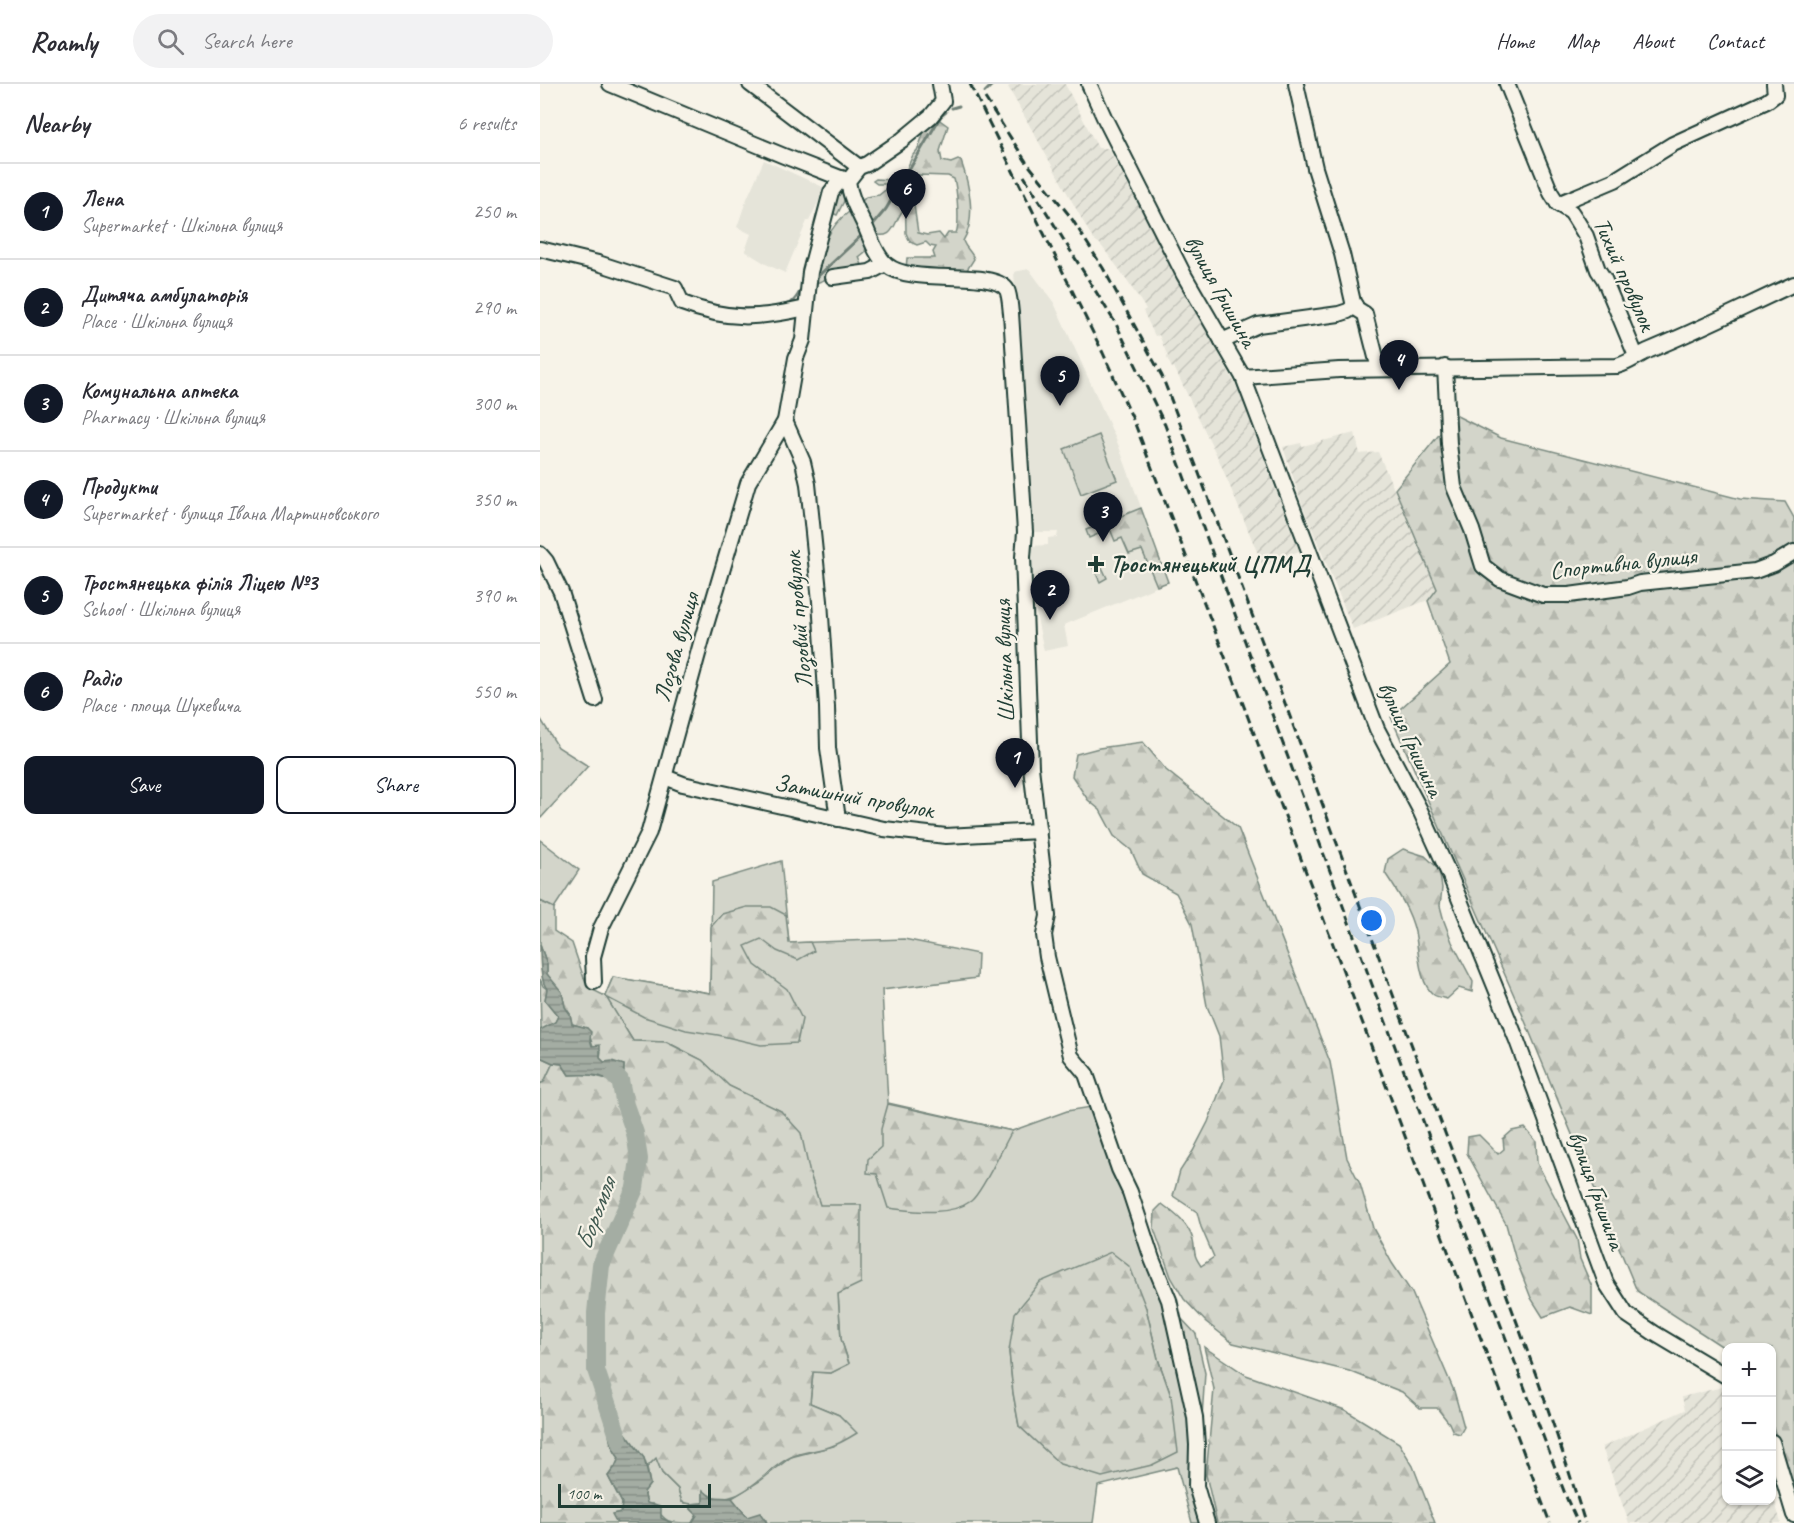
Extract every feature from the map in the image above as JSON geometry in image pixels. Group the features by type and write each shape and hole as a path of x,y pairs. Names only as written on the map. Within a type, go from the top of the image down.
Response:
{"street":[{"path":"610,84 845,179 867,231 885,264 870,272 832,277"},
{"path":"750,84 859,166 867,164 902,140 931,116 943,100 939,84"},
{"name":"вулиця Гришина","path":"1089,84 1184,275 1243,377 1377,729 1419,808 1450,876 1516,1038 1606,1283 1626,1314 1654,1334 1722,1374"},
{"path":"1296,84 1316,168 1355,305 1365,314 1379,369"},
{"name":"Тихий провулок","path":"1507,84 1543,174 1558,204 1571,212 1586,236 1598,270 1609,289 1636,356"},
{"path":"1558,204 1626,174 1673,144 1772,99 1775,92 1774,84"},
{"name":"Лозова вулиця","path":"594,982 593,957 601,928 642,847 665,777 678,724 748,483 784,421 796,358 803,340 810,272 831,192 859,166"},
{"path":"540,249 598,263 675,288 682,303 704,311 742,318 806,308"},
{"name":"Шкільна вулиця","path":"885,264 897,272 1001,284 1007,291 1011,313 1025,531 1023,564 1031,767 1048,916 1044,935 1047,957 1071,1056 1086,1074 1152,1259 1169,1300 1195,1417 1196,1486 1207,1523"},
{"path":"1243,377 1445,367 1617,366 1628,363 1636,356 1794,284"},
{"path":"1222,340 1258,325 1339,314 1355,305"},
{"name":"Спортивна вулиця","path":"1445,367 1449,444 1455,487 1483,566 1491,574 1543,595 1569,596 1640,583 1755,571 1774,564 1794,552"},
{"name":"Лозовий провулок","path":"784,421 803,462 808,484 821,613 829,730 828,748 838,819"},
{"path":"540,554 546,561 561,592 595,700"},
{"name":"Затишний провулок","path":"665,777 683,784 884,829 946,836 1039,831"},
{"path":"1775,1451 1794,1515"}],"shaded area":[{"path":"1013,84 1065,84 1098,148 1108,148 1240,393 1299,551 1263,566 1219,460 1174,367 1172,368 1167,358 1159,335 1155,336 1143,311 1146,309 1119,269 1100,244 1093,239 1008,87"},
{"path":"764,160 825,188 807,221 785,273 745,251 751,234 737,227"},
{"path":"1029,269 1054,303 1118,444 1168,582 1064,625 1068,646 1044,651 1034,604 1030,546 1048,545 1048,538 1057,537 1058,532 1030,532 1014,272"},
{"path":"1355,433 1360,454 1378,452 1437,590 1428,600 1353,629 1302,504 1283,447 1301,443 1302,446"},
{"path":"540,945 547,964 547,974 562,992 572,1024 587,1028 591,1032 592,1046 600,1045 600,1058 604,1062 612,1061 624,1065 623,1094 606,1078 593,1075 569,1075 562,1064 540,1057 540,1030 555,1022 558,1016 545,1000 547,989 540,963"},
{"path":"1722,1387 1722,1505 1776,1505 1781,1523 1629,1523 1602,1447 1685,1410 1682,1397"},
{"path":"612,1415 644,1458 650,1484 644,1492 647,1503 661,1507 661,1518 672,1523 617,1523 612,1514 621,1512 622,1503 608,1476 619,1458 610,1438 609,1427"},
{"path":"703,1490 711,1497 732,1498 747,1517 760,1513 767,1523 692,1523 697,1515 691,1509 691,1504 703,1503"}],"green space":[{"path":"937,118 948,126 940,151 942,161 951,163 961,161 964,170 971,212 963,241 974,259 967,270 906,269 907,258 935,258 933,252 936,247 926,242 917,245 910,242 906,233 905,173 918,149 925,129","holes":["918,175 948,176 954,179 956,190 958,215 956,233 948,233 944,239 939,233 927,235 918,233 914,205 916,185 913,178"]},
{"path":"876,179 905,181 905,208 893,228 885,235 870,233 859,204 866,197 879,195 889,187 888,184 877,184 873,181"},
{"path":"839,185 846,189 844,201 837,215 832,213"},
{"path":"849,212 852,212 867,240 865,252 859,257 862,265 850,272 809,287 828,236"},
{"path":"1455,415 1501,438 1740,499 1785,502 1794,518 1794,1491 1776,1436 1776,1343 1722,1343 1722,1346 1637,1291 1520,1009 1391,717 1450,664 1428,601 1437,589 1395,489"},
{"path":"1099,435 1117,480 1081,494 1064,449"},
{"path":"1141,508 1168,582 1157,586 1142,550 1129,554 1122,538 1115,541 1110,529 1089,538 1086,530"},
{"path":"1099,561 1107,578 1100,582 1092,565"},
{"path":"540,718 558,747 588,766 540,819"},
{"path":"1143,742 1166,770 1238,828 1330,1062 1347,1158 1360,1184 1373,1228 1412,1293 1454,1391 1464,1427 1460,1434 1453,1432 1437,1408 1420,1408 1402,1392 1349,1371 1233,1343 1206,1322 1184,1299 1171,1277 1154,1229 1155,1211 1162,1204 1181,1219 1188,1229 1193,1240 1195,1255 1201,1266 1214,1257 1197,1212 1173,1196 1180,1171 1208,1122 1224,1080 1219,1036 1207,1006 1192,924 1176,893 1142,874 1131,850 1114,836 1100,810 1088,800 1072,776 1076,754 1099,748"},
{"path":"540,840 579,870 554,908 540,901"},
{"path":"1403,849 1425,856 1439,869 1442,888 1440,906 1444,921 1473,982 1472,992 1459,988 1447,999 1434,995 1425,982 1413,924 1403,901 1385,873 1388,859"},
{"path":"781,861 789,943 904,939 978,954 977,978 882,990 888,1103 1012,1131 1067,1111 1091,1107 1164,1300 1196,1334 1205,1373 1202,1417 1203,1523 1192,1523 1177,1467 1098,1486 1093,1523 767,1523 766,1520 747,1517 732,1498 760,1481 791,1457 834,1446 839,1415 810,1403 813,1372 831,1373 849,1363 841,1339 838,1294 861,1205 820,1206 810,1174 781,1111 729,1086 702,1060 667,1042 633,1041 605,996 613,977 710,993 712,882","holes":["1146,1308 1158,1359 1171,1396 1019,1426 1009,1351"]},
{"path":"540,901 554,908 554,931 572,943 587,987 605,996 613,977 710,993 711,927 722,914 747,907 771,907 786,915 789,943 810,942 814,951 798,960 777,951 761,939 745,946 755,965 787,989 802,1019 797,1043 761,1045 686,1030 644,1017 606,997 633,1041 666,1042 702,1060 729,1086 781,1111 801,1133 820,1205 861,1205 861,1283 838,1294 841,1339 849,1364 831,1373 813,1372 810,1403 839,1415 857,1433 832,1446 791,1457 738,1494 726,1498 715,1497 703,1491 703,1503 691,1504 682,1502 678,1489 662,1473 656,1458 647,1467 644,1458 613,1416 610,1438 619,1458 608,1476 622,1503 621,1512 613,1514 617,1523 540,1523 540,1084 544,1082 553,1063 562,1064 569,1075 586,1074 612,1080 623,1094 624,1065 604,1062 600,1058 601,1051 593,1046 587,1028 572,1024 563,998 547,974 547,964 540,945"},
{"path":"540,979 547,989 545,1000 558,1016 555,1022 541,1031"},
{"path":"540,1057 553,1063 544,1082 540,1084"},
{"path":"888,1104 1012,1131 987,1179 971,1201 942,1211 888,1208 877,1174 867,1173 868,1159 881,1147 881,1129"},
{"path":"1525,1128 1536,1141 1537,1163 1577,1239 1580,1259 1592,1287 1592,1315 1570,1307 1543,1317 1531,1298 1515,1257 1506,1224 1467,1153 1468,1137 1479,1135 1498,1154 1504,1149 1503,1139 1512,1131"},
{"path":"1111,1252 1130,1267 1146,1308 1158,1359 1171,1396 1178,1452 1152,1465 1102,1477 1060,1464 1019,1426 1009,1351 1015,1313 1040,1282"},
{"path":"1204,1347 1246,1375 1345,1410 1399,1443 1413,1466 1435,1523 1217,1523 1206,1475 1214,1389"},
{"path":"656,1458 662,1473 678,1489 682,1502 691,1504 691,1509 697,1515 692,1523 668,1521 653,1504 647,1504 644,1492 650,1484 647,1467"}],"waterway":[{"path":"985,92 993,84"},
{"path":"952,108 959,106"},
{"path":"870,228 886,209 941,116 946,112"},
{"path":"815,279 863,234"},
{"path":"591,268 633,281"},
{"path":"720,307 757,309 785,305 794,301 803,286"},
{"name":"Боромля","path":"614,1076 620,1080 625,1105 635,1133 639,1159 635,1188 601,1265 596,1313 596,1370 619,1439"}],"railway":[{"path":"970,84 1103,353 1135,424 1237,688 1550,1523"},
{"path":"985,98 1027,163 1070,216 1103,268 1162,376 1501,1279 1545,1400 1585,1523"},
{"path":"1024,176 1116,324 1165,425 1404,1071 1578,1523"}],"place":[{"name":"Радіо","path":"906,219"},
{"name":"Продукти","path":"1399,390"},
{"name":"Тростянецька філія Ліцею №3","path":"1060,406"},
{"name":"Комунальна аптека","path":"1103,542"},
{"name":"Тростянецький ЦПМД","path":"1096,564"},
{"name":"Дитяча амбулаторія","path":"1050,620"},
{"name":"Лєна","path":"1015,788"}]}
